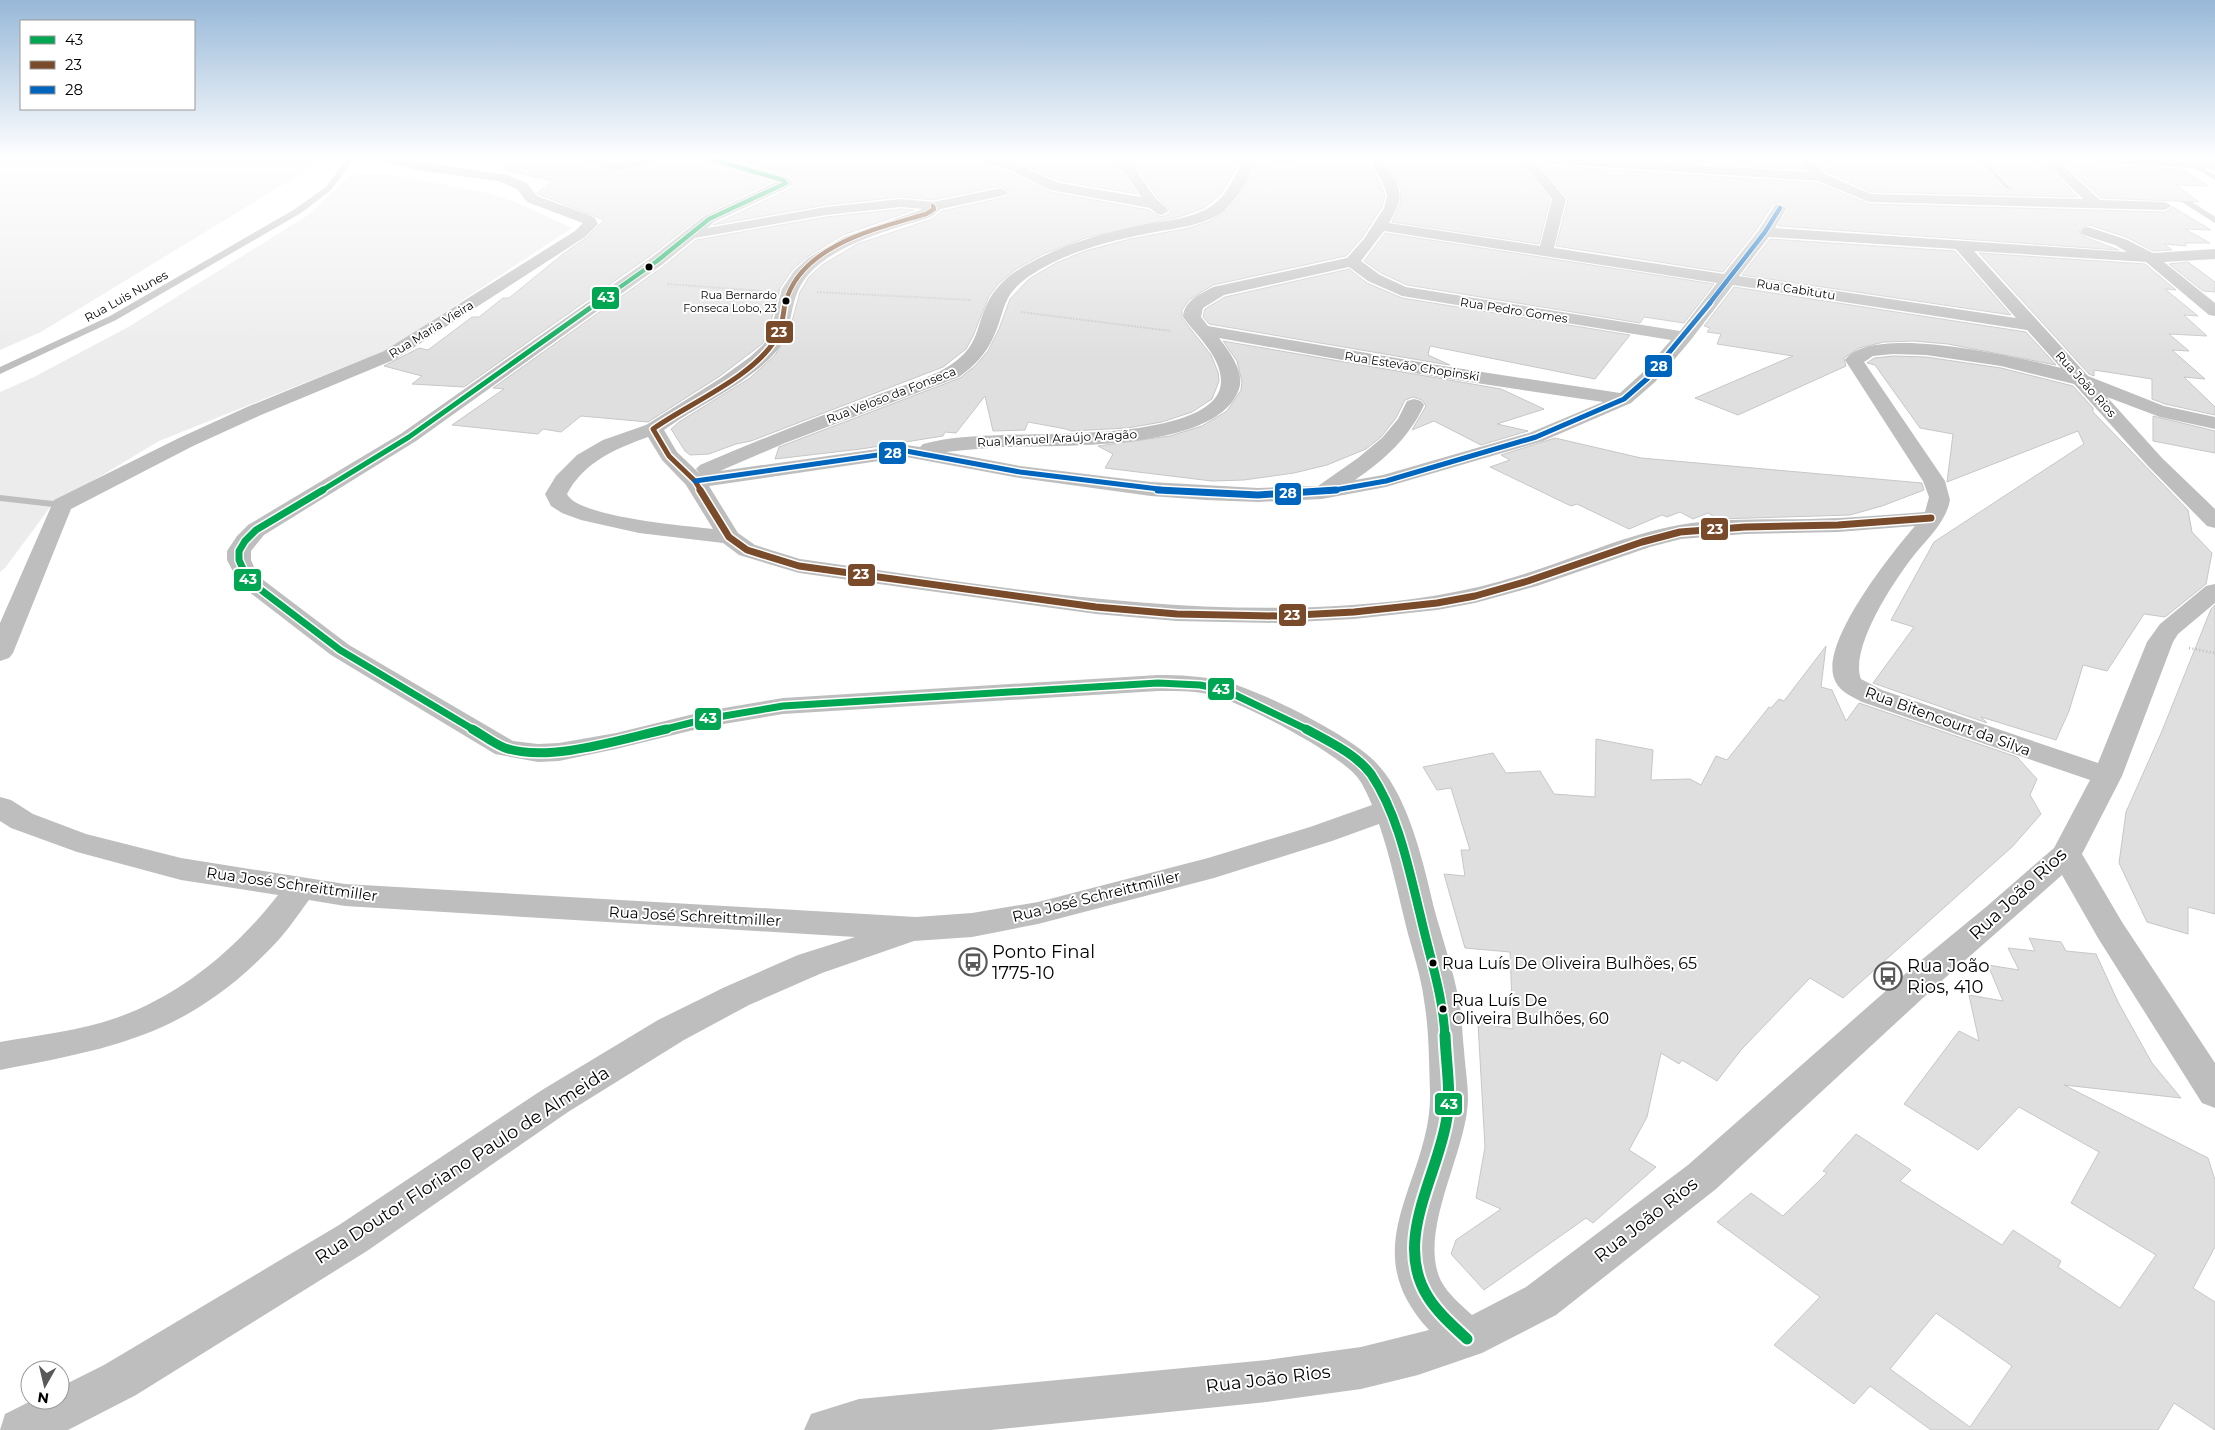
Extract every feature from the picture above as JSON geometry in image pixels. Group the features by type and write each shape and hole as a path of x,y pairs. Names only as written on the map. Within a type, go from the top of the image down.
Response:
{"street":[{"name":"Rua Maria Vieira","path":"62,505 203,434 390,355 580,234 589,226"},
{"path":"703,226 396,446 256,530 245,541 239,551 239,560 248,580 340,650 505,748 538,753 559,752 616,741 706,719 783,706 1138,684 1186,683 1224,690 1279,715 1342,750 1359,761 1370,773 1388,810 1406,859 1441,998 1449,1102 1444,1136 1419,1217 1414,1250 1420,1281 1436,1307 1467,1339"},
{"path":"691,235 739,226"},
{"path":"729,537 665,530 603,520 574,510 560,502 556,494 569,472 591,454 616,440 653,429 674,412 720,387 752,365 777,339 782,328 789,291 804,267 817,256 855,239 893,226"},
{"name":"Rua Veloso da Fonseca","path":"692,479 778,439 952,373 966,364 977,353 984,339 995,305 1012,282 1043,262 1057,256 1119,235 1160,226"},
{"path":"1352,262 1370,242 1380,226"},
{"name":"Rua Cabitutu","path":"1380,226 2033,326"},
{"path":"1546,251 1552,226"},
{"path":"906,451 1020,472 1151,489 1258,495 1322,492 1386,481 1505,447 1593,414 1624,399 1648,378 1684,337 1769,226"},
{"path":"1765,232 2150,258 2215,254"},
{"path":"2088,232 2120,242 2150,258 2215,311"},
{"name":"Rua João Rios","path":"1960,245 2155,462 2215,521"},
{"name":"Rua Manuel Araújo Aragão","path":"692,479 964,443 1115,437 1154,432 1184,424 1216,409 1225,401 1230,388 1231,375 1226,362 1192,317 1191,312 1200,302 1219,291 1352,262"},
{"name":"Rua Pedro Gomes","path":"1352,262 1374,278 1402,290 1684,337"},
{"name":"Rua Estevão Chopinski","path":"1203,332 1443,372 1624,399"},
{"name":"Rua Bitencourt da Silva","path":"2107,776 1872,696 1846,679 1844,666 1854,632 1888,575 1939,505 1937,488 1854,363 1856,357 1880,349 1924,349 2017,363 2082,380 2162,412 2215,423"},
{"path":"1322,492 1369,459 1399,433 1414,405"},
{"path":"653,429 669,456 692,479 729,537 748,550 798,566 1096,607 1177,614 1278,616 1354,612 1437,603 1475,596 1528,581 1642,542 1680,532 1931,518"},
{"path":"0,653 62,505"},
{"name":"Rua João Rios","path":"827,1430 859,1421 1267,1381 1352,1369 1418,1354 1467,1339 1541,1301 1702,1177 1918,982 2066,854 2107,776 2160,642 2169,629 2215,591"},
{"name":"Rua José Schreittmiller","path":"0,807 22,821 77,842 181,869 345,895 916,929 972,925 1038,913 1214,867 1321,834 1388,810"},
{"path":"2066,854 2110,930 2215,1094"},
{"path":"0,1056 88,1039 144,1021 194,994 230,967 261,938 301,889"},
{"name":"Rua Doutor Floriano Paulo de Almeida","path":"21,1430 120,1380 353,1238 555,1101 671,1030 737,996 810,964 916,929"}],"lane":[{"name":"Rua Luis Nunes","path":"0,371 113,318 273,226"},
{"path":"0,498 62,505"}],"path":[{"path":"626,282 924,296 1203,332"}],"shaded area":[{"path":"0,226 215,226 41,332 0,350"},
{"path":"291,226 567,226 572,228 387,350 159,441 51,506 5,568 0,572 0,392 34,377 130,326"}],"building":[{"path":"598,226 689,226 650,256 464,387 412,384 422,376 384,366 419,348 428,350 472,317 479,317 503,298 509,298 563,254 586,238"},
{"path":"777,226 869,226 843,235 807,257 792,270 780,288 768,332 762,344 720,376 648,422 581,416 561,432 543,429 538,434 452,425 504,389 493,388 664,266 696,240"},
{"path":"912,226 1140,226 1085,238 1043,254 1016,269 998,284 989,296 966,349 943,367 751,441 736,444 709,454 690,455 685,451 671,429 679,422 750,378 775,355 789,332 800,292 809,277 822,265 857,244"},
{"path":"1196,226 1370,226 1346,256 1213,285 1189,300 1182,310 1182,318 1211,355 1218,372 1219,381 1212,399 1192,412 1162,422 1127,428 1071,431 1028,422 1025,430 993,431 985,396 956,433 945,432 943,436 861,449 775,459 779,447 960,378 975,366 988,351 999,329 1010,299 1029,279 1056,263 1085,251 1130,239"},
{"path":"1417,226 1543,226 1539,244"},
{"path":"1561,226 1759,226 1723,272 1556,246"},
{"path":"1778,226 2088,226 2079,231 2082,236 2119,250"},
{"path":"2091,226 2204,226 2211,230 2185,229 2210,243 2184,243 2187,246 2164,244 2172,250 2153,251 2126,237"},
{"path":"1385,233 1714,284 1684,323 1644,317 1640,323 1407,285 1381,273 1364,261"},
{"path":"1770,239 1955,251 2011,315 1742,275"},
{"path":"1979,253 2145,264 2176,290 2165,289 2198,316 2184,315 2207,336 2169,334 2189,351 2172,350 2205,379 2184,377 2215,407 2215,415 2165,404 2152,399 2152,379 2094,370 2094,376 2089,374"},
{"path":"2188,262 2215,282 2215,292 2203,291 2169,264"},
{"path":"1349,269 1367,283 1402,298 1630,335 1595,379 1430,346 1428,355 1450,365 1443,364 1209,324 1203,317 1205,309 1225,297"},
{"path":"1734,287 2026,332 2056,365 1948,344 1914,341 1884,342 1859,348 1844,358 1846,366 1738,415 1695,398 1793,356 1717,344 1721,334 1707,332 1710,328 1704,326"},
{"path":"1223,341 1501,389 1544,409 1497,424 1528,431 1481,445 1434,421 1412,430 1426,406 1422,400 1413,397 1405,400 1396,418 1381,437 1366,449 1327,465 1294,473 1244,480 1212,481 1105,468 1113,454 1098,446 1170,436 1202,426 1227,411 1241,390 1242,382 1237,361"},
{"path":"1893,356 1926,357 2001,368 2073,386 2093,408 2093,412 2188,510 2192,532 2212,553 2206,584 2165,617 2144,614 2107,671 2083,665 2069,711 2056,740 1981,717 1987,723 1873,683 1914,627 1891,620 1934,542 2084,444 2078,431 1947,482 1953,434 1920,428 1875,365 1867,363 1874,358"},
{"path":"2153,416 2215,431 2215,453 2153,441"},
{"path":"1555,438 1641,458 1922,483 1924,490 1882,506 1850,515 1718,519 1708,513 1693,519 1680,512 1667,517 1662,515 1629,529 1577,504 1571,506 1490,467 1510,460 1501,455"},
{"path":"2215,605 2215,914 2188,907 2188,934 2147,922 2119,863 2126,812 2162,731 2211,609"},
{"path":"1826,646 1821,687 1832,690 1846,721 1859,703 2017,757 2037,779 2030,795 2041,814 2013,846 1843,998 1810,978 1741,1050 1717,1081 1682,1060 1679,1064 1661,1053 1647,1117 1629,1150 1656,1167 1593,1223 1586,1218 1484,1290 1451,1254 1456,1240 1501,1209 1476,1198 1485,1147 1478,1023 1513,1029 1510,952 1465,948 1444,874 1465,876 1461,850 1470,850 1451,788 1437,790 1423,767 1493,753 1506,773 1540,771 1554,794 1595,797 1596,739 1653,750 1651,780 1690,779 1701,785 1716,756 1727,760 1769,707 1771,708 1779,699 1784,701"},
{"path":"2029,938 2061,942 2066,951 2096,954 2118,1002 2152,1063 2181,1098 2064,1085 2208,1158 2215,1180 2215,1247 2193,1288 2215,1302 2215,1430 2174,1403 2158,1430 1931,1430 1870,1386 1854,1404 1774,1345 1820,1297 1717,1222 1751,1193 1783,1216 1827,1173 1823,1171 1856,1134 1911,1170 1900,1181 2002,1245 2013,1230 2061,1261 2058,1267 2120,1308 2156,1255 2071,1203 2099,1152 2019,1107 1978,1150 1904,1104 1959,1031 1979,1041 1969,995 2003,1001 1988,965 2019,970 2008,948 2035,951","holes":["1936,1313 2012,1366 1970,1427 1890,1369"]}],"transit line":[{"name":"43","path":"701,226 657,261 409,437 256,530 245,541 239,551 239,560 248,580 340,650 505,748 538,753 559,752 616,741 706,719 783,706 1183,683 1225,690 1280,715 1344,751 1370,773 1379,787 1393,820 1410,873 1441,996 1449,1087 1447,1123 1419,1214 1415,1237 1415,1259 1420,1281 1428,1297 1467,1339"},
{"name":"23","path":"888,226 849,240 813,261 800,274 790,289 779,333 769,349 743,372 653,429 669,456 695,481 729,537 747,550 799,566 1096,607 1177,614 1278,616 1354,612 1437,603 1475,596 1528,581 1642,542 1680,532 1745,527 1838,525 1931,518"},
{"name":"28","path":"695,481 906,451 1020,472 1151,489 1206,493 1258,495 1322,492 1386,481 1536,437 1624,399 1648,378 1684,337 1769,226"}],"place":[{"name":"Rua Bernardo Fonseca Lobo, 23","path":"786,301"},
{"name":"Ponto Final 1775-10","path":"973,962"},
{"name":"Rua Luís De Oliveira Bulhões, 65","path":"1433,963"},
{"name":"Rua João Rios, 410","path":"1888,976"},
{"name":"Rua Luís De Oliveira Bulhões, 60","path":"1443,1009"}]}
